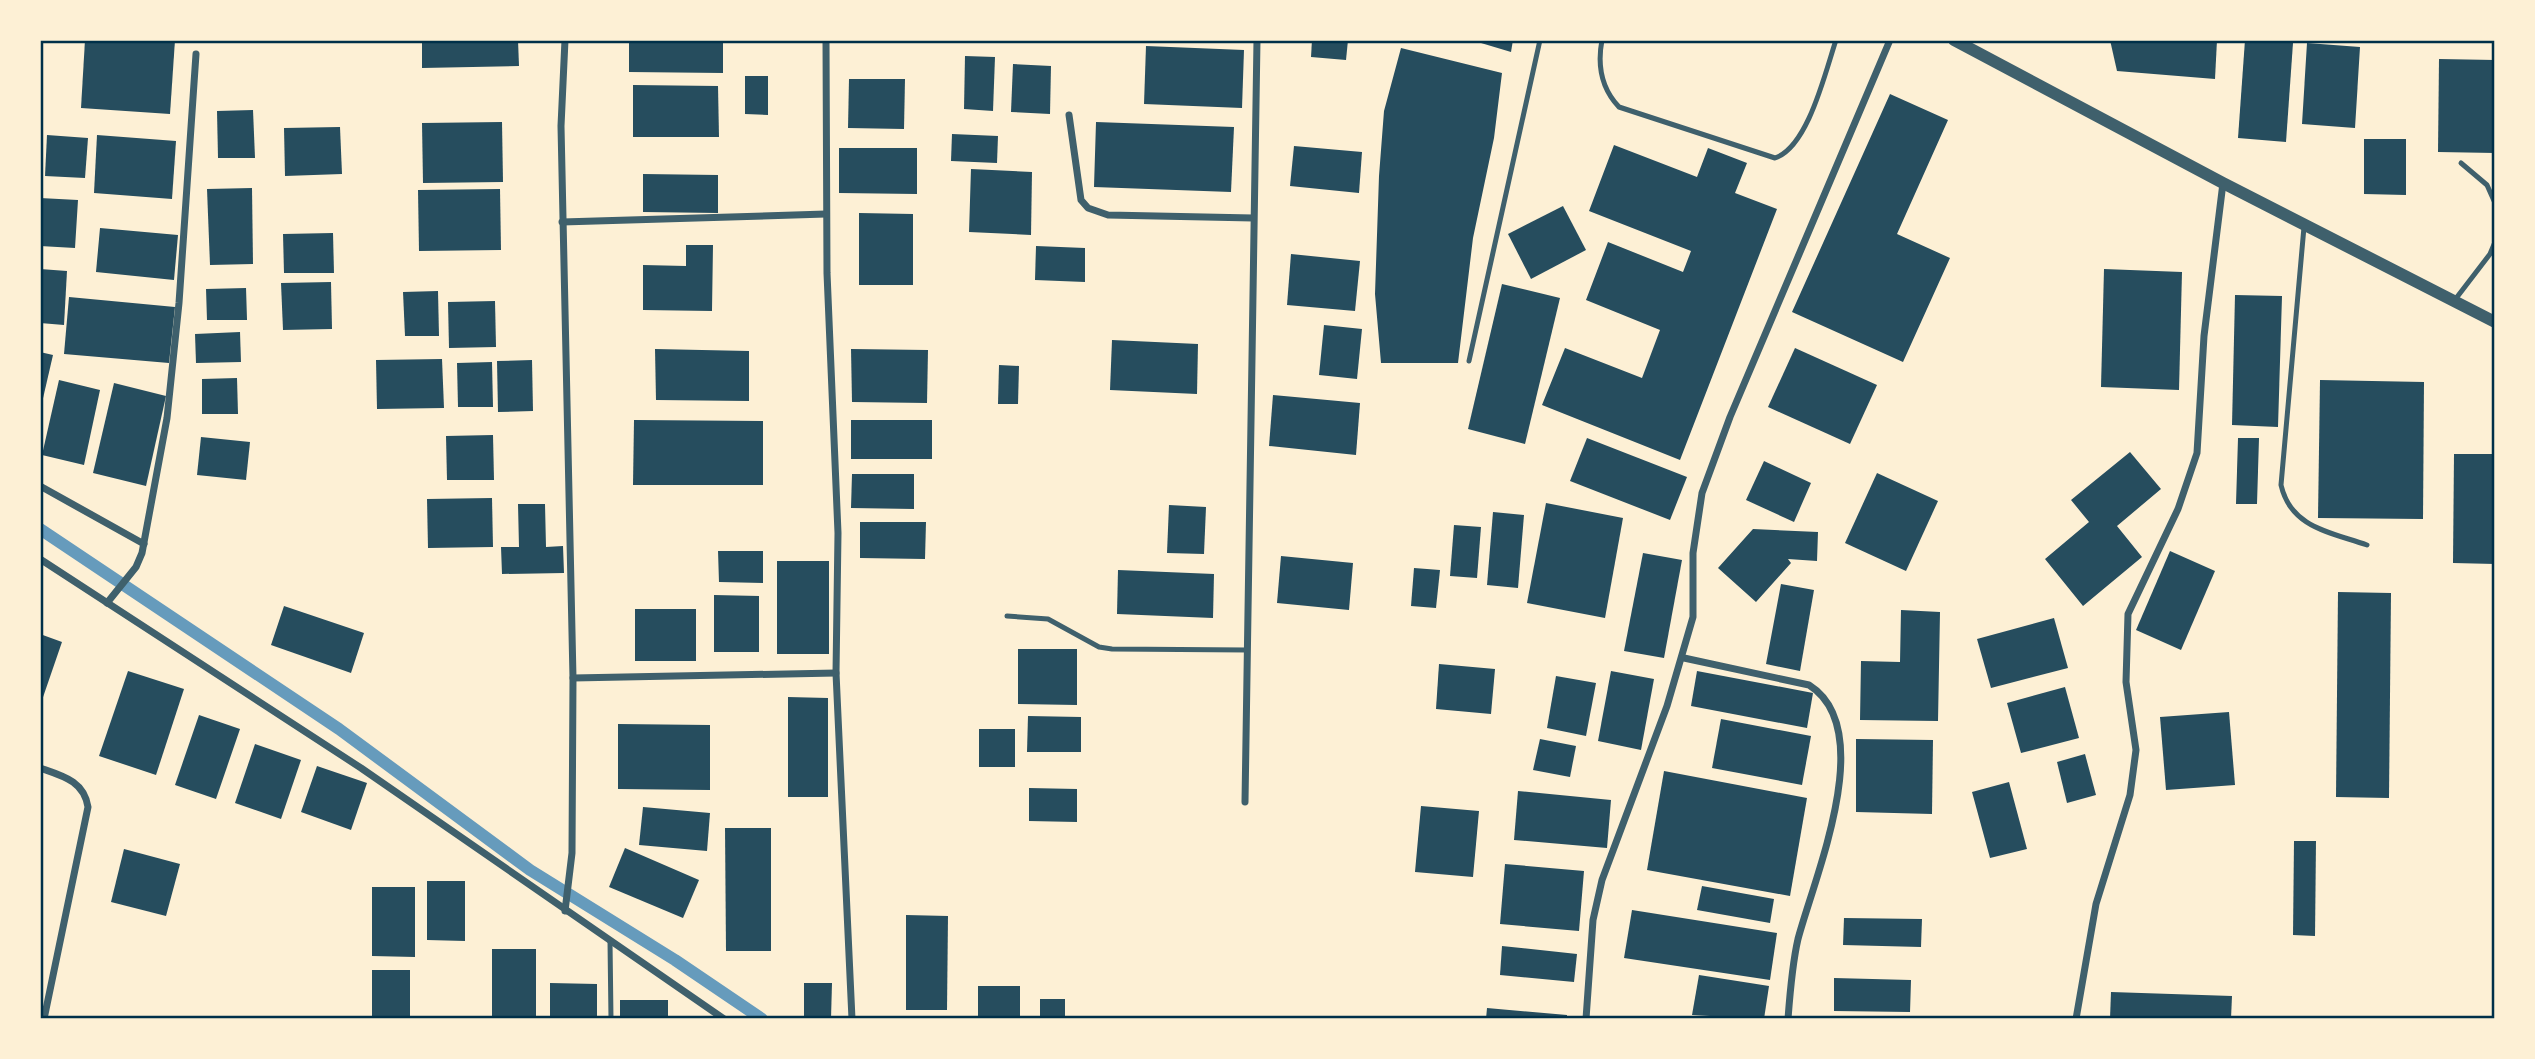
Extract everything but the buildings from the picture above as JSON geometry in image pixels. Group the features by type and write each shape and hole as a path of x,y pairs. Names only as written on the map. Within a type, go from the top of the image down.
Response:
{"street":[{"path":"565,40 561,127 562,222 573,678 571,874 565,911"},
{"path":"825,40 826,214 838,533 836,673 852,1019"},
{"path":"1245,802 1256,40"},
{"path":"1586,1019 1593,920 1602,880 1638,790 1684,658 1693,617 1693,553 1702,493 1730,417 1890,40"},
{"path":"1954,40 2223,183 2495,322"},
{"path":"107,603 136,567 144,544 167,418 178,316 196,54"},
{"path":"1069,115 1081,200 1088,208 1108,215 1253,218"},
{"path":"2076,1019 2096,904 2130,795 2136,750 2126,682 2128,614 2178,509 2197,453 2204,336 2223,183"},
{"path":"562,222 826,214"},
{"path":"40,486 144,544"},
{"path":"40,559 361,768 724,1019"},
{"path":"1684,658 1809,685 1824,695 1840,732 1832,827 1798,939 1788,1019"},
{"path":"573,678 836,673"},
{"path":"40,768 75,782 88,807 44,1019"}],"lane":[{"path":"1469,361 1539,40"},
{"path":"1602,40 1598,60 1606,93 1619,107 1775,159 1788,154 1803,132 1836,40"},
{"path":"2461,163 2487,185 2495,203"},
{"path":"2305,224 2281,485 2285,504 2309,525 2367,545"},
{"path":"2454,301 2490,254 2495,242"},
{"path":"1007,616 1048,620 1099,647 1112,649 1247,650"},
{"path":"610,941 611,1019"}],"waterway":[{"path":"40,529 339,729 530,870 675,960 762,1019"}]}
